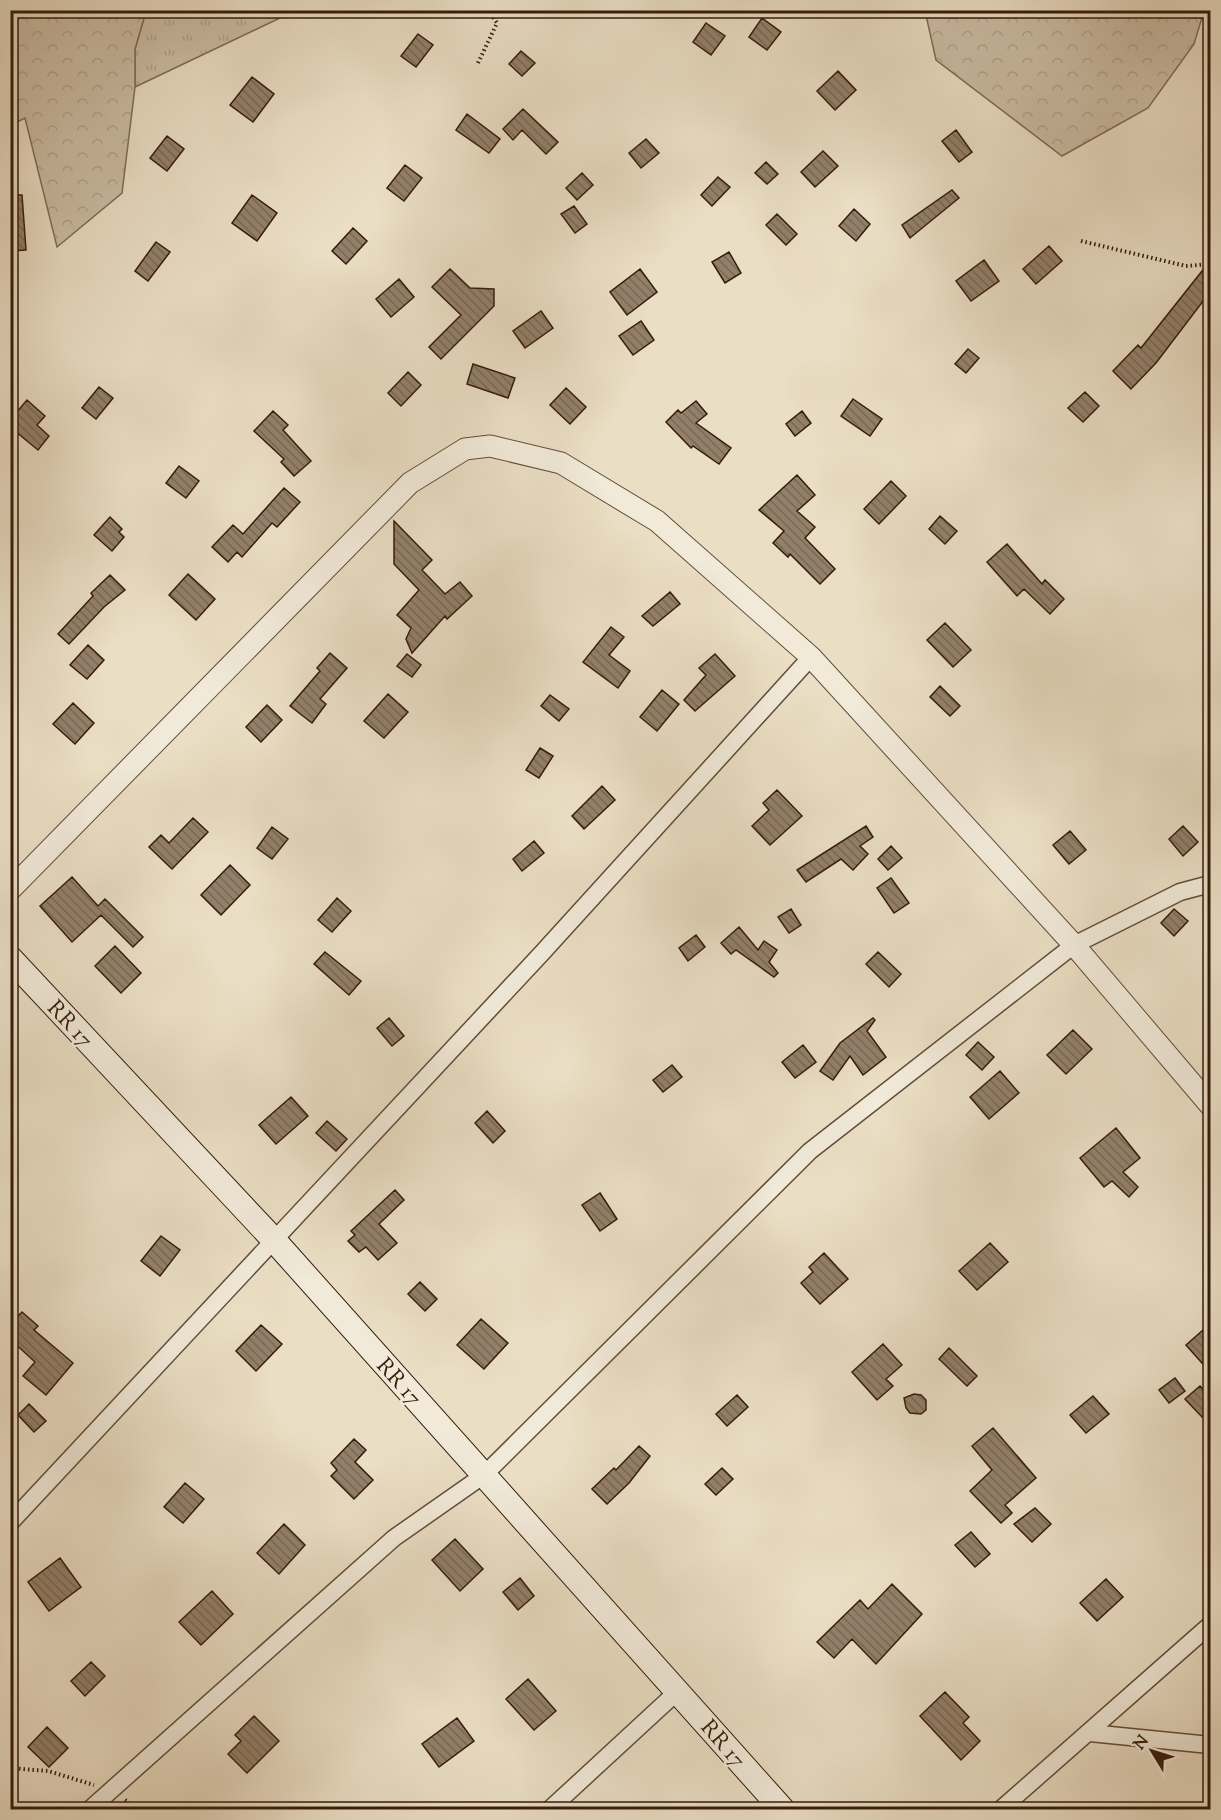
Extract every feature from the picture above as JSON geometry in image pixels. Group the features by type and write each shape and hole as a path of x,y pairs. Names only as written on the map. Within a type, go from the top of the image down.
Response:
{"main road":[{"name":"RR 17","path":"10,958 273,1239 783,1809"}],"street":[{"path":"10,890 410,483 465,449 490,446 561,463 657,521 811,657 1074,945 1210,1105"},
{"path":"10,1523 542,953 811,657"},
{"path":"89,1809 393,1538 484,1475 810,1151 1074,945 1179,892 1210,884"},
{"path":"1000,1809 1090,1733 1210,1625"},
{"path":"549,1809 678,1691"},
{"path":"1090,1733 1210,1746"}],"path":[{"path":"478,63 497,23 488,10"},
{"path":"1081,241 1186,266 1210,264"},
{"path":"10,1768 48,1771 110,1790 139,1809"}],"green space":[{"path":"11,10 146,11 135,49 135,87 122,193 57,247 25,118 11,125"},
{"path":"925,10 1204,11 1194,44 1148,108 1062,156 936,60"},
{"path":"146,11 280,11 282,17 135,87 135,49"}],"building":[{"path":"762,18 781,32 767,50 749,37"},
{"path":"706,23 725,36 711,55 693,42"},
{"path":"418,34 433,45 416,67 401,56"},
{"path":"521,51 535,63 522,76 509,64"},
{"path":"838,71 856,90 835,110 817,91"},
{"path":"252,77 274,94 253,122 230,105"},
{"path":"523,109 558,142 546,154 522,130 513,140 503,129"},
{"path":"467,114 500,139 489,153 456,130"},
{"path":"956,130 972,152 959,162 942,141"},
{"path":"167,136 184,149 167,171 150,158"},
{"path":"646,139 659,153 641,168 629,153"},
{"path":"823,151 838,166 815,187 801,172"},
{"path":"766,162 778,174 767,184 755,173"},
{"path":"405,165 422,178 404,201 387,188"},
{"path":"582,173 593,185 577,200 566,188"},
{"path":"718,177 730,187 712,206 701,195"},
{"path":"952,190 959,198 910,238 902,225"},
{"path":"10,195 22,195 26,250 10,251"},
{"path":"252,195 277,213 257,241 232,223"},
{"path":"574,206 587,224 575,233 561,214"},
{"path":"854,209 870,224 856,241 839,226"},
{"path":"777,214 797,234 786,245 766,225"},
{"path":"353,228 367,241 346,264 332,251"},
{"path":"156,242 170,252 148,281 135,271"},
{"path":"1049,246 1062,261 1036,284 1023,269"},
{"path":"729,252 741,273 725,283 712,262"},
{"path":"984,260 999,281 971,301 956,281"},
{"path":"1210,261 1210,292 1156,363 1131,389 1113,371 1138,345 1141,348"},
{"path":"450,269 470,288 494,289 494,306 441,359 429,347 461,315 432,287"},
{"path":"640,269 657,292 627,315 610,292"},
{"path":"399,279 414,297 391,317 376,299"},
{"path":"541,311 553,328 525,348 513,331"},
{"path":"641,321 654,340 633,355 619,336"},
{"path":"968,349 979,358 966,373 955,364"},
{"path":"473,364 515,378 508,398 467,384"},
{"path":"408,372 421,385 401,406 388,393"},
{"path":"99,387 113,398 96,419 82,408"},
{"path":"566,388 586,407 570,424 550,405"},
{"path":"1085,392 1099,406 1083,422 1068,408"},
{"path":"853,399 882,419 870,436 841,416"},
{"path":"27,400 45,416 37,425 49,436 38,450 10,427 10,420"},
{"path":"696,401 707,414 696,423 731,448 719,464 693,446 691,448 666,422 678,410 681,413"},
{"path":"273,411 288,425 283,430 311,461 294,476 281,462 284,459 254,431"},
{"path":"802,411 811,423 795,436 786,424"},
{"path":"179,466 199,481 186,498 166,483"},
{"path":"797,475 815,495 797,511 815,527 805,538 835,569 820,584 790,554 788,557 773,543 784,531 759,510"},
{"path":"891,481 906,496 879,524 864,509"},
{"path":"284,488 300,502 277,527 272,523 242,557 237,552 228,562 212,547 233,525 243,534"},
{"path":"940,516 957,531 945,544 929,529"},
{"path":"110,517 122,529 119,532 124,537 112,551 94,535"},
{"path":"394,521 432,560 422,570 445,594 460,582 472,596 447,619 445,616 412,653 406,639 411,628 397,615 419,590 394,564"},
{"path":"1007,544 1042,584 1045,580 1064,599 1050,614 1024,589 1017,596 987,562"},
{"path":"188,574 215,599 196,620 169,595"},
{"path":"110,575 125,590 104,607 69,644 58,634 93,596 91,593"},
{"path":"670,592 680,604 653,626 642,616"},
{"path":"945,623 971,650 953,667 927,640"},
{"path":"611,627 624,637 609,655 630,671 618,688 583,662"},
{"path":"88,645 104,660 87,679 70,665"},
{"path":"330,653 347,668 320,699 326,704 312,723 290,706 320,671 317,668"},
{"path":"407,654 421,665 412,677 397,666"},
{"path":"715,654 735,676 695,711 684,700 706,675 699,668"},
{"path":"940,686 960,706 950,716 930,697"},
{"path":"662,690 679,704 657,731 640,717"},
{"path":"388,694 408,712 384,738 364,721"},
{"path":"550,695 569,709 559,721 541,706"},
{"path":"73,703 94,723 75,744 53,724"},
{"path":"267,705 282,720 261,742 246,727"},
{"path":"540,748 553,756 539,778 526,770"},
{"path":"602,786 615,800 584,829 572,816"},
{"path":"777,790 802,816 770,845 752,826 769,810 763,803"},
{"path":"193,818 208,832 172,869 149,847 161,835 169,843"},
{"path":"866,826 873,837 860,846 868,854 853,870 841,859 806,882 797,870"},
{"path":"1183,826 1198,842 1183,856 1169,839"},
{"path":"272,827 288,839 272,859 257,848"},
{"path":"1070,831 1086,850 1069,864 1053,845"},
{"path":"534,841 544,853 522,871 513,859"},
{"path":"891,846 902,858 888,870 878,859"},
{"path":"230,865 250,885 221,915 201,895"},
{"path":"72,877 98,906 105,899 143,937 133,947 101,915 72,942 40,906"},
{"path":"891,878 909,903 894,913 877,888"},
{"path":"337,898 351,911 332,932 318,920"},
{"path":"791,909 801,925 789,933 778,917"},
{"path":"1174,909 1188,921 1174,936 1161,923"},
{"path":"739,927 758,950 764,941 777,950 769,962 778,973 774,977 736,950 731,954 721,943"},
{"path":"696,935 705,947 688,961 679,948"},
{"path":"115,946 141,973 121,993 95,966"},
{"path":"325,952 361,981 349,995 314,964"},
{"path":"878,952 901,974 889,987 866,964"},
{"path":"389,1018 404,1036 392,1046 377,1028"},
{"path":"873,1018 875,1020 867,1031 886,1057 863,1075 850,1056 833,1080 820,1071 840,1043"},
{"path":"1073,1030 1092,1049 1066,1074 1047,1055"},
{"path":"978,1042 994,1057 982,1070 966,1055"},
{"path":"803,1045 816,1062 795,1078 782,1062"},
{"path":"672,1065 682,1077 663,1092 653,1080"},
{"path":"1000,1071 1019,1093 989,1119 970,1097"},
{"path":"291,1097 308,1116 276,1144 259,1125"},
{"path":"487,1111 505,1131 493,1143 475,1123"},
{"path":"327,1121 347,1139 336,1151 316,1133"},
{"path":"1116,1128 1140,1158 1123,1172 1138,1187 1129,1197 1112,1181 1104,1187 1080,1158"},
{"path":"395,1190 404,1200 379,1224 397,1243 378,1260 366,1247 359,1252 348,1241 355,1235 351,1231"},
{"path":"600,1193 617,1219 600,1231 582,1205"},
{"path":"161,1236 180,1250 160,1276 141,1261"},
{"path":"990,1243 1008,1262 977,1290 959,1271"},
{"path":"824,1253 848,1279 820,1304 801,1283 813,1272 809,1267"},
{"path":"420,1282 437,1299 425,1311 408,1294"},
{"path":"22,1312 38,1326 34,1330 73,1363 46,1395 23,1376 35,1362 10,1339 10,1324"},
{"path":"481,1319 508,1343 484,1369 457,1345"},
{"path":"261,1325 282,1344 256,1371 236,1351"},
{"path":"1203,1330 1210,1339 1210,1372 1186,1345"},
{"path":"883,1344 902,1365 886,1379 893,1386 877,1400 852,1372"},
{"path":"949,1348 977,1376 967,1386 939,1359"},
{"path":"1175,1378 1185,1391 1169,1403 1159,1390"},
{"path":"1200,1386 1210,1397 1210,1409 1202,1417 1185,1399"},
{"path":"914,1394 921,1395 926,1400 926,1410 921,1414 910,1413 906,1408 904,1398"},
{"path":"737,1395 748,1407 727,1426 716,1414"},
{"path":"1093,1396 1109,1414 1086,1433 1070,1415"},
{"path":"29,1404 46,1421 34,1432 18,1415"},
{"path":"993,1428 1036,1478 1005,1505 1012,1513 1001,1523 970,1491 992,1470 972,1446"},
{"path":"354,1439 366,1450 355,1462 373,1480 354,1499 331,1476 337,1470 331,1463"},
{"path":"639,1446 650,1456 629,1483 607,1504 592,1489 614,1468 616,1470"},
{"path":"722,1468 733,1479 716,1495 705,1484"},
{"path":"185,1483 204,1499 183,1523 164,1507"},
{"path":"1035,1508 1051,1524 1032,1542 1014,1524"},
{"path":"284,1524 305,1545 279,1574 257,1553"},
{"path":"971,1532 990,1554 975,1567 955,1545"},
{"path":"455,1539 483,1569 460,1591 432,1560"},
{"path":"60,1558 81,1587 49,1611 28,1582"},
{"path":"520,1578 534,1596 518,1610 503,1592"},
{"path":"1106,1579 1123,1597 1097,1621 1080,1603"},
{"path":"892,1584 922,1614 876,1664 852,1639 834,1658 817,1642 860,1600 868,1609"},
{"path":"212,1591 233,1614 201,1645 179,1622"},
{"path":"91,1662 105,1676 85,1696 71,1681"},
{"path":"528,1679 556,1711 534,1730 506,1699"},
{"path":"945,1692 969,1717 963,1723 980,1741 961,1760 920,1716"},
{"path":"254,1716 279,1741 247,1773 228,1754 241,1741 235,1735"},
{"path":"457,1718 474,1741 439,1767 422,1744"},
{"path":"47,1727 68,1748 49,1767 28,1747"}]}
